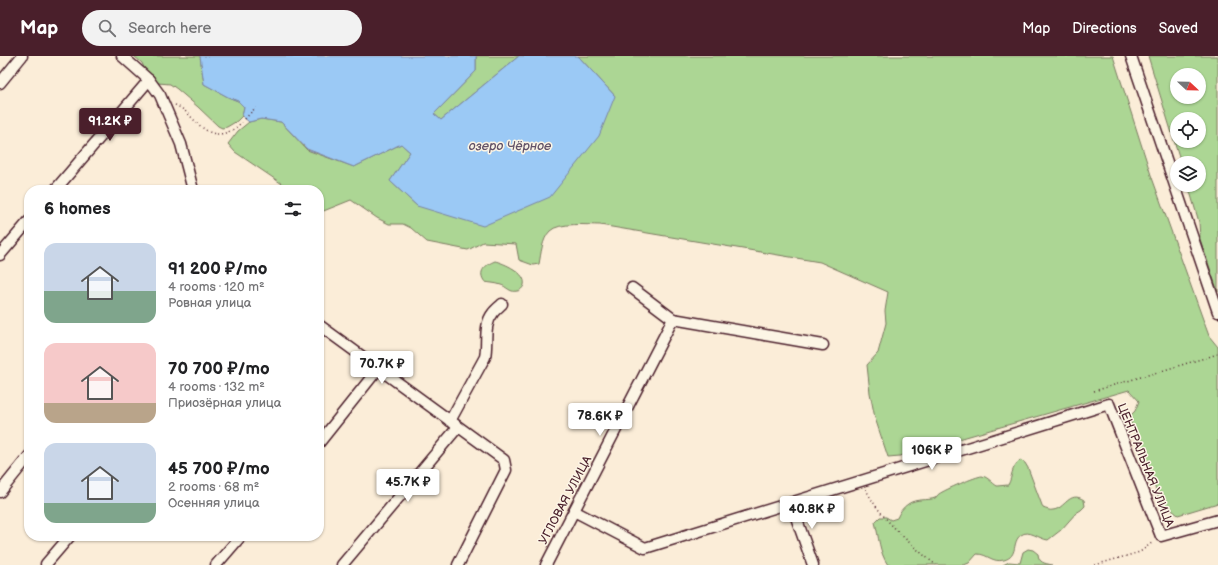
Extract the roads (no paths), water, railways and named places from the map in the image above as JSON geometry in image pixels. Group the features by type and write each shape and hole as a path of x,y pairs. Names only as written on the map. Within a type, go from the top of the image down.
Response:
{"street":[{"path":"0,83 22,56"},
{"path":"122,56 149,80 160,95 181,144 192,185"},
{"path":"1131,56 1218,312"},
{"path":"59,185 149,80"},
{"path":"0,255 24,227"},
{"path":"632,288 673,320 823,345"},
{"path":"342,565 454,424 485,357 487,346 486,335 489,322 493,313 502,304"},
{"name":"УГЛОВАЯ УЛИЦА","path":"546,565 673,320"},
{"path":"324,329 504,460 506,470 458,565"},
{"path":"324,437 378,369"},
{"name":"ЦЕНТРАЛЬНАЯ УЛИЦА","path":"574,511 645,548 1109,404 1161,536 1218,520"},
{"path":"0,492 24,462"},
{"path":"791,503 812,565"},
{"path":"46,564 66,541"},
{"path":"216,565 237,541"}],"water":[{"name":"озеро Чёрное","path":"200,56 476,56 476,71 434,114 441,120 519,56 578,56 615,96 599,136 550,197 483,226 417,206 390,181 410,152 401,144 354,167 307,149 281,122 261,119 249,122 242,116 244,107 238,101 204,84"}]}
